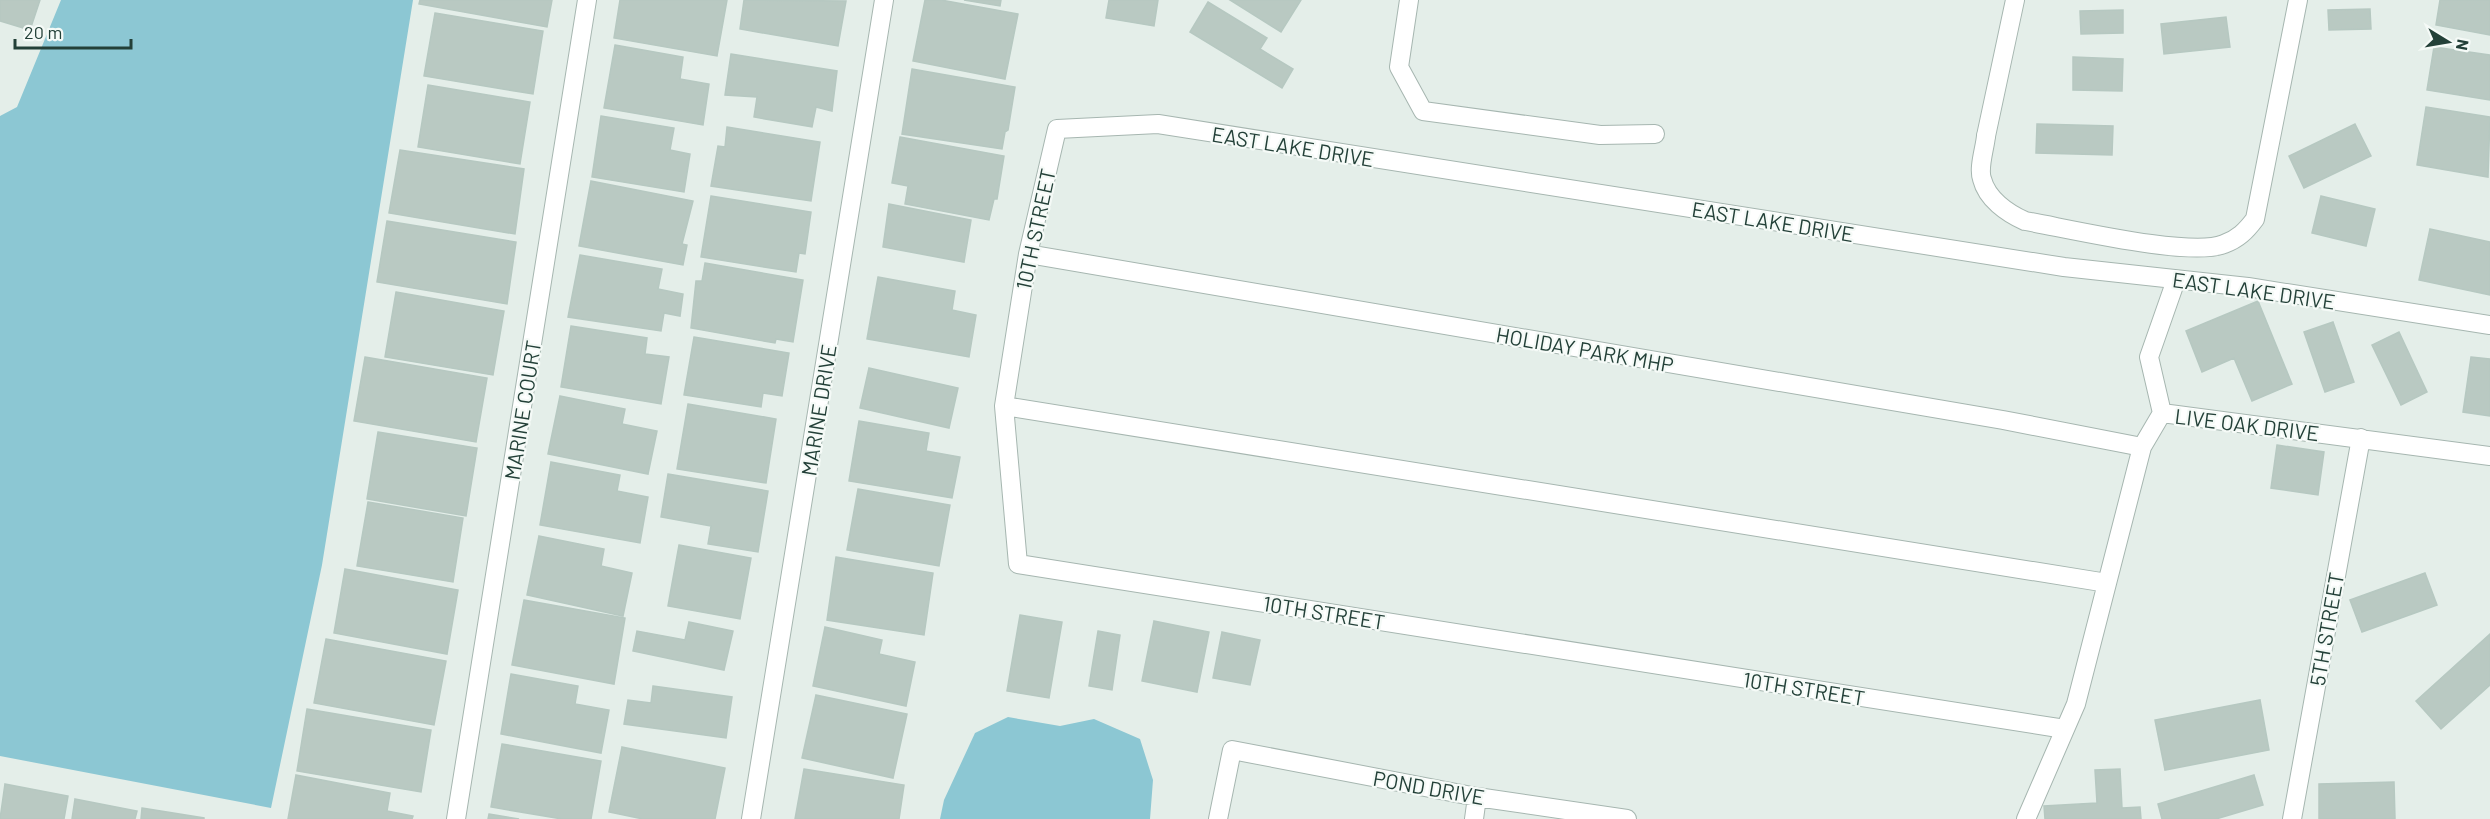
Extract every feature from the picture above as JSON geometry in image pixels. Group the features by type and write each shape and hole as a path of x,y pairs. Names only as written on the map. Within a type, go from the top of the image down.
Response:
{"street":[{"name":"MARINE COURT","path":"456,819 587,0"},
{"name":"MARINE DRIVE","path":"751,819 884,0"},
{"path":"1409,0 1399,67 1423,111 1600,135 1655,134"},
{"path":"2015,0 1986,136 1981,178 1991,195 2007,213 2025,221 2194,250 2223,245 2245,233 2255,219 2298,0"},
{"name":"EAST LAKE DRIVE","path":"1057,129 1158,124 2041,263 2248,287 2490,325"},
{"name":"10TH STREET","path":"1057,129 1028,254 1004,406 1018,564 2065,729"},
{"name":"HOLIDAY PARK MHP","path":"1028,254 2003,420 2142,447"},
{"path":"2162,413 2150,357 2176,280"},
{"path":"1004,406 2107,583"},
{"name":"LIVE OAK DRIVE","path":"2026,819 2076,704 2142,447 2162,413 2490,456"},
{"name":"5TH STREET","path":"2292,819 2361,438"},
{"name":"POND DRIVE","path":"1218,819 1232,750 1478,797 1627,819"},
{"path":"1474,819 1478,797"}],"water":[{"path":"61,0 413,0 322,565 271,808 0,756 0,116 17,107"},
{"path":"1008,717 1060,726 1094,719 1140,739 1153,780 1150,819 940,819 944,800 975,733"}],"building":[{"path":"0,0 40,0 30,30 0,21"},
{"path":"420,0 552,0 547,27 419,4"},
{"path":"620,0 727,0 717,56 614,38"},
{"path":"744,0 846,1 838,46 740,29"},
{"path":"925,0 941,0 1018,14 1005,79 913,61"},
{"path":"964,0 1001,0 1000,6"},
{"path":"1109,0 1158,0 1154,26 1106,18"},
{"path":"1230,0 1301,0 1281,32"},
{"path":"2440,0 2490,0 2490,35 2436,25"},
{"path":"1208,2 1267,38 1260,49 1293,69 1282,88 1190,32"},
{"path":"2370,9 2371,29 2329,30 2328,10"},
{"path":"2123,10 2123,33 2081,34 2080,11"},
{"path":"435,13 543,31 533,94 424,76"},
{"path":"2226,17 2230,47 2164,54 2161,24"},
{"path":"615,45 683,57 680,79 709,84 703,125 604,108"},
{"path":"2434,47 2490,55 2490,100 2427,90"},
{"path":"731,54 837,71 832,111 816,107 812,127 754,117 757,97 725,95"},
{"path":"2073,57 2123,59 2122,91 2073,90"},
{"path":"912,69 1015,87 1008,130 1005,132 1002,149 902,134"},
{"path":"428,85 530,102 520,164 418,147"},
{"path":"2426,107 2490,117 2488,177 2417,165"},
{"path":"601,116 674,128 670,150 690,154 684,192 592,177"},
{"path":"2037,124 2113,126 2112,155 2036,153"},
{"path":"2355,124 2371,156 2304,188 2289,156"},
{"path":"727,127 820,142 811,201 711,186 718,146 725,147"},
{"path":"900,137 1004,156 997,199 994,199 989,220 905,204 908,186 892,183"},
{"path":"400,150 524,169 515,234 389,213"},
{"path":"591,181 693,201 682,244 687,245 683,265 579,246"},
{"path":"711,196 811,212 805,254 799,253 796,272 701,257"},
{"path":"2321,196 2375,209 2366,246 2312,233"},
{"path":"889,204 971,220 964,262 883,247"},
{"path":"387,221 516,242 507,304 377,282"},
{"path":"2430,229 2490,242 2490,295 2419,280"},
{"path":"580,255 662,269 658,289 683,294 680,316 664,313 661,331 568,317"},
{"path":"705,263 803,280 793,342 776,339 775,343 691,328 696,281 702,281"},
{"path":"878,277 955,291 952,310 976,315 969,357 867,339"},
{"path":"396,292 504,311 493,375 385,357"},
{"path":"2258,301 2292,384 2252,401 2234,358 2202,372 2186,331"},
{"path":"2333,322 2354,382 2325,392 2304,332"},
{"path":"571,326 647,338 645,354 669,357 661,404 561,387"},
{"path":"2399,332 2427,392 2401,405 2372,345"},
{"path":"694,337 789,353 782,396 763,393 761,407 684,395"},
{"path":"365,357 487,378 476,442 354,421"},
{"path":"2471,357 2490,359 2490,416 2463,412"},
{"path":"869,368 958,388 949,428 860,408"},
{"path":"560,396 625,409 622,424 657,431 648,474 548,454"},
{"path":"688,404 776,419 766,483 677,469"},
{"path":"859,421 929,433 926,451 960,457 952,498 849,481"},
{"path":"378,432 477,448 466,516 367,499"},
{"path":"2277,445 2324,452 2318,495 2271,488"},
{"path":"551,462 620,475 617,491 648,497 640,543 540,525"},
{"path":"668,474 768,491 758,552 708,544 711,526 661,517"},
{"path":"858,489 950,505 939,566 847,550"},
{"path":"368,502 463,518 453,582 357,566"},
{"path":"539,536 604,549 601,566 632,573 623,616 527,595"},
{"path":"679,545 751,558 740,619 668,606"},
{"path":"836,557 933,573 924,635 827,620"},
{"path":"345,569 458,590 447,654 334,633"},
{"path":"2425,573 2437,605 2362,632 2350,600"},
{"path":"524,600 625,618 614,684 512,665"},
{"path":"1020,615 1062,622 1049,698 1007,691"},
{"path":"1154,621 1209,632 1197,692 1142,681"},
{"path":"689,622 733,631 724,670 633,651 637,631 685,640"},
{"path":"825,627 882,640 879,654 915,662 906,706 813,686"},
{"path":"1098,631 1120,635 1112,690 1089,686"},
{"path":"1222,632 1260,640 1250,685 1213,678"},
{"path":"2490,634 2490,685 2441,729 2416,701"},
{"path":"326,639 446,661 434,725 314,703"},
{"path":"511,674 578,686 575,704 609,710 601,753 501,734"},
{"path":"653,686 732,697 726,738 624,724 628,700 651,703"},
{"path":"816,695 907,714 893,778 802,758"},
{"path":"2260,700 2269,750 2165,770 2155,720"},
{"path":"307,709 431,730 421,792 297,771"},
{"path":"502,744 601,761 591,819 562,819 491,807"},
{"path":"622,747 725,768 715,819 643,819 609,812"},
{"path":"804,769 904,785 899,819 795,819"},
{"path":"2120,769 2122,808 2140,807 2141,819 2045,819 2044,806 2097,803 2095,770"},
{"path":"296,775 390,793 387,811 413,816 412,819 288,819"},
{"path":"2254,775 2263,805 2216,819 2162,819 2158,804"},
{"path":"2394,782 2395,819 2319,819 2319,784"},
{"path":"5,784 68,796 64,819 0,819"},
{"path":"75,799 137,811 135,819 72,819"},
{"path":"142,808 204,818 204,819 141,819"},
{"path":"489,814 519,819 488,819"}]}
